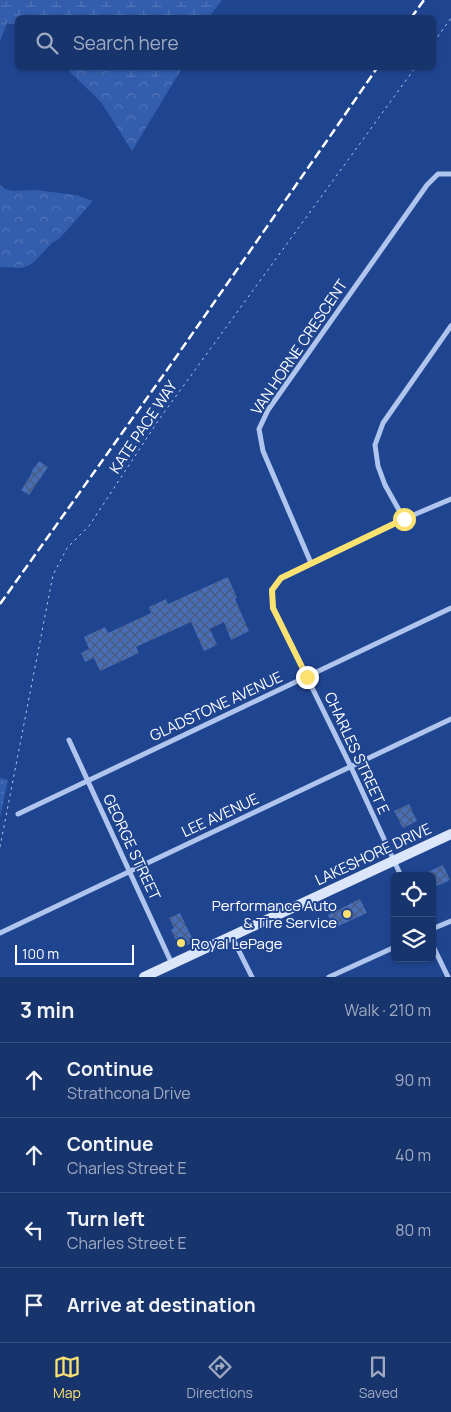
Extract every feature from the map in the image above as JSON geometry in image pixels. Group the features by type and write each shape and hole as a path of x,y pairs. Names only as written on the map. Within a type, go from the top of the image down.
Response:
{"main road":[{"name":"LAKESHORE DRIVE","path":"144,977 451,834"}],"street":[{"name":"VAN HORNE CRESCENT","path":"311,563 263,451 259,429 268,410 427,185 438,174 451,174"},
{"path":"404,519 385,485 378,466 376,445 383,423 451,326"},
{"name":"CHARLES STREET E","path":"399,872 351,767 273,608 272,590 281,578 404,519 451,499"},
{"name":"GLADSTONE AVENUE","path":"18,814 451,608"},
{"name":"LEE AVENUE","path":"0,933 451,719"},
{"name":"GEORGE STREET","path":"69,740 172,964"},
{"path":"436,928 451,921"},
{"path":"232,937 252,977"},
{"path":"329,977 391,949"},
{"path":"436,952 448,977"}],"path":[{"path":"436,39 451,18"},
{"name":"KATE PACE WAY","path":"0,847 53,575 67,548 89,526 160,418 414,70"}],"green space":[{"path":"0,0 222,0 211,15 15,15 15,25 7,23 0,42"},
{"path":"68,70 181,70 132,151 101,102"},
{"path":"103,70 169,70 160,76 133,81 112,76"},
{"path":"0,184 5,189 13,191 35,190 76,195 93,201 60,238 52,243 34,262 20,268 0,267"},
{"path":"0,778 8,780 0,817"}],"building":[{"path":"39,461 48,467 29,495 21,490"},
{"path":"228,577 249,631 231,640 224,622 210,629 217,645 204,651 191,622 136,647 139,653 100,671 94,658 85,662 81,653 89,649 84,637 105,627 108,633 151,613 149,607 166,599 168,604"},
{"path":"409,804 417,821 403,828 394,811"},
{"path":"443,865 450,880 436,886 436,872 428,872"},
{"name":"Performance Auto & Tire Service","path":"360,899 367,913 334,928 328,915"},
{"path":"180,913 194,942 182,947 179,946 171,930 174,928 169,918"}],"railway":[{"path":"413,15 424,0"},
{"path":"0,604 167,370 376,70"}],"place":[{"name":"Performance Auto & Tire Service","path":"347,914"},
{"name":"Royal LePage","path":"181,943"}],"route":[{"path":"307,677 273,608 272,590 281,578 404,519"}]}
